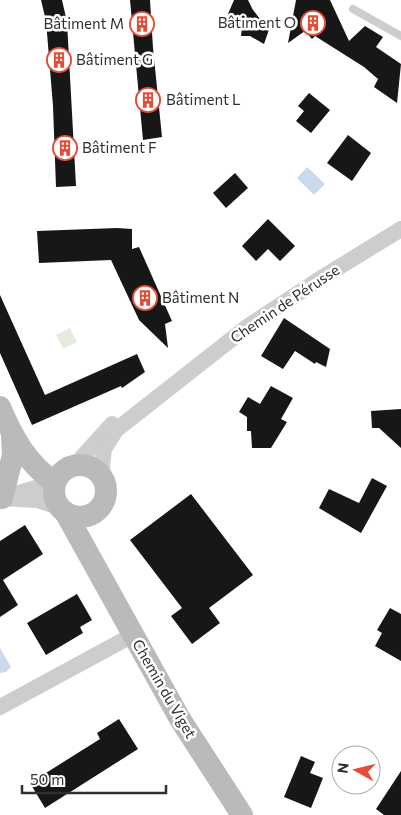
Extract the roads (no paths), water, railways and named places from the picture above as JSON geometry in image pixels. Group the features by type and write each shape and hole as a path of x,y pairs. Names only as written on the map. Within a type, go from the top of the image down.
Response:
{"street":[{"name":"Chemin de Pérusse","path":"101,475 104,449 116,430 172,384 255,322 401,229"},
{"name":"Chemin de Pérusse","path":"62,488 108,426 172,384"},
{"path":"0,406 24,456 62,488 80,517 95,512"},
{"path":"1,499 13,455 12,434"},
{"path":"1,499 39,487 62,488 91,468 101,475 106,490 104,499 95,512 92,559"},
{"name":"Chemin du Viget","path":"62,488 92,559 133,635 180,719 242,815"},
{"path":"0,707 133,635"}],"lane":[{"path":"353,9 401,36"}],"water":[{"path":"307,167 325,184 314,195 297,178"},
{"path":"0,648 11,667 6,672 0,673"}],"place":[{"name":"Bâtiment O","path":"313,23"},
{"name":"Bâtiment M","path":"142,24"},
{"name":"Bâtiment G","path":"59,60"},
{"name":"Bâtiment L","path":"148,100"},
{"name":"Bâtiment F","path":"65,148"},
{"name":"Bâtiment N","path":"145,298"}]}
